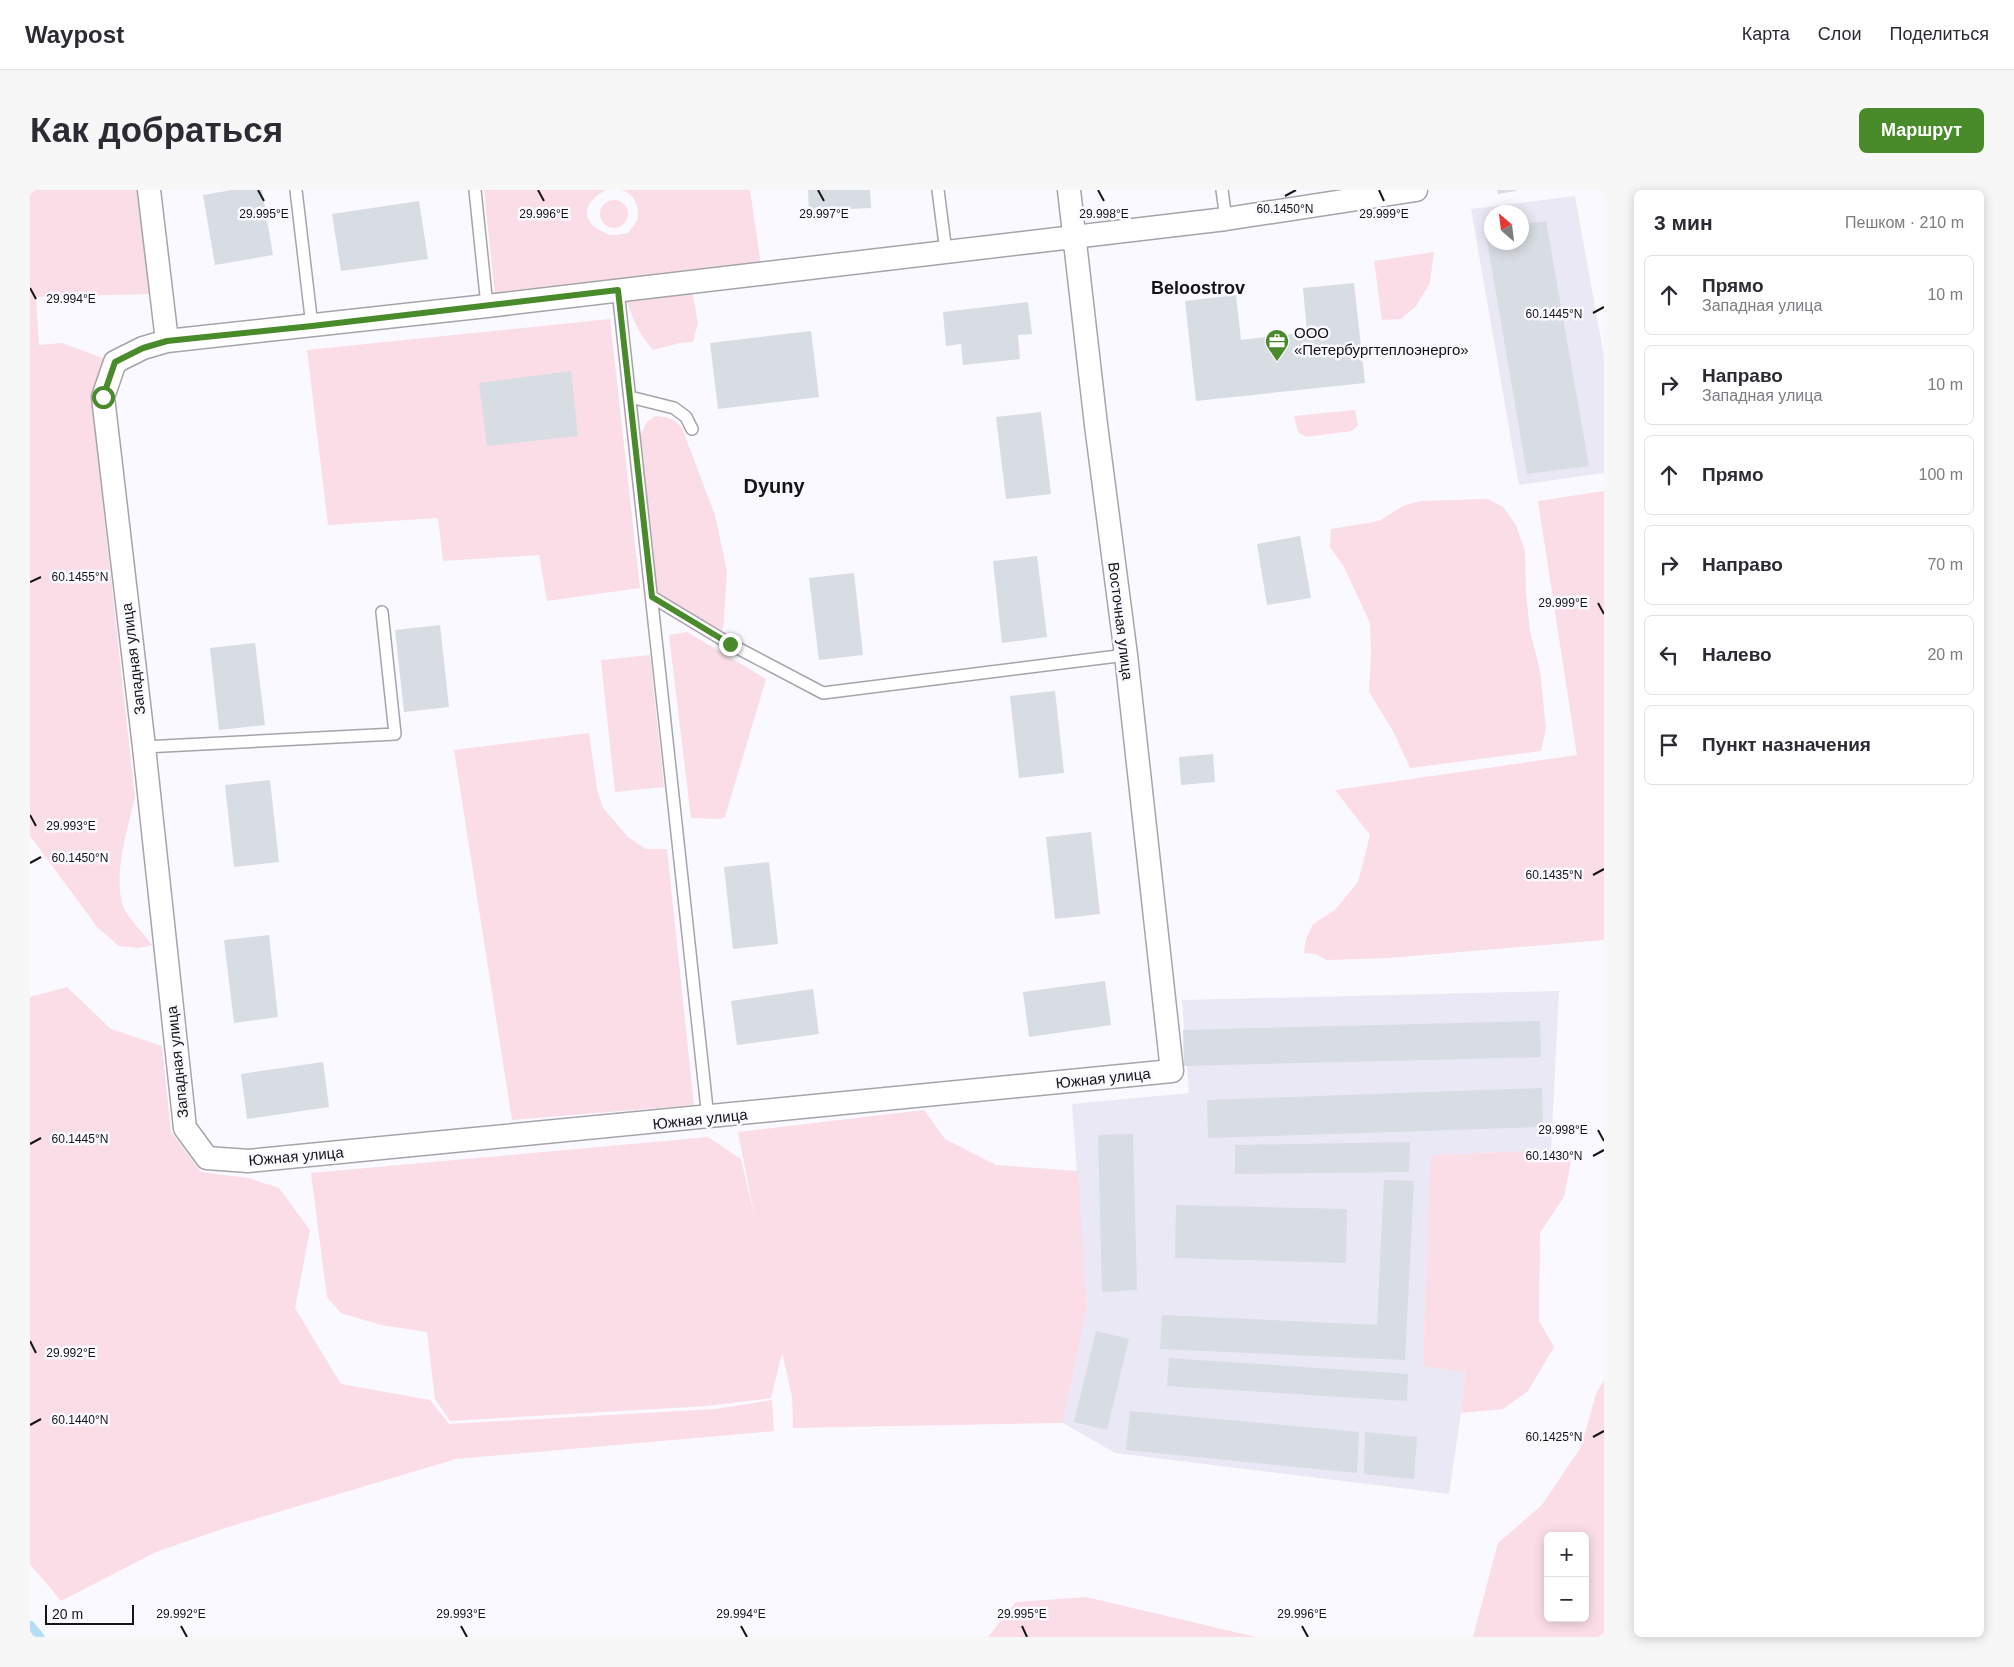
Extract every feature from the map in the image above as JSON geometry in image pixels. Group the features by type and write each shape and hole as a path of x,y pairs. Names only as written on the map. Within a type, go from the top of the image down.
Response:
{"street":[{"path":"149,190 167,341"},
{"name":"Восточная улица","path":"1069,190 1126,655 1169,1051"},
{"name":"Западная улица","path":"207,1158 185,1128 144,747 103,397 115,362 143,348 167,341 487,306 1226,219 1416,190"},
{"name":"Южная улица","path":"207,1158 248,1161 708,1118 1172,1071 1169,1051"}],"lane":[{"path":"296,190 312,326"},
{"path":"475,190 487,306"},
{"path":"938,190 946,252"},
{"path":"1222,190 1226,219"},
{"path":"618,290 708,1118"},
{"path":"630,397 674,408 686,417 692,429"},
{"path":"652,597 730,644 823,693 1126,655"},
{"path":"144,747 395,734 382,612"}],"shaded area":[{"path":"30,190 138,190 150,294 36,297 39,345 62,343 105,359 91,395 135,798 122,855 120,886 126,912 152,945 139,948 119,946 98,928 30,836"},
{"path":"484,190 606,190 599,194 590,204 587,209 587,215 589,221 594,226 612,235 628,233 637,221 638,216 637,206 633,197 620,190 750,190 761,265 495,296"},
{"path":"1575,196 1604,356 1604,473 1519,485 1471,209 1484,207 1484,250 1529,250 1529,205 1503,205"},
{"path":"614,200 624,204 628,214 624,224 614,228 604,224 600,214 604,204"},
{"path":"1434,252 1430,283 1416,306 1401,319 1382,320 1374,261"},
{"path":"692,290 698,323 693,342 680,343 653,350 636,326 626,299"},
{"path":"610,319 640,588 547,601 539,555 443,561 438,518 328,525 307,350"},
{"path":"1355,410 1358,425 1352,431 1306,437 1298,432 1294,416"},
{"path":"655,416 670,419 682,428 715,515 727,572 723,630 719,632 657,593 639,437 647,422"},
{"path":"1604,491 1604,940 1389,958 1327,960 1315,954 1304,953 1306,939 1313,924 1335,910 1358,882 1370,835 1335,790 1577,755 1538,501"},
{"path":"1488,499 1503,507 1516,525 1525,551 1526,593 1530,631 1540,671 1546,728 1541,751 1410,768 1393,731 1369,692 1370,623 1344,567 1330,547 1331,529 1379,521 1403,506 1420,501"},
{"path":"687,632 766,679 725,817 720,819 691,818 669,635"},
{"path":"650,655 664,787 615,792 601,660"},
{"path":"589,733 597,789 603,808 628,837 646,849 667,849 694,1105 512,1120 454,750"},
{"path":"67,987 111,1029 162,1046 171,1132 201,1172 248,1178 279,1188 310,1230 295,1308 341,1384 430,1400 449,1424 716,1409 772,1400 774,1431 456,1459 225,1528 156,1552 61,1601 30,1564 30,997"},
{"path":"1559,991 1551,1150 1432,1155 1423,1366 1465,1371 1449,1494 1115,1453 1063,1423 1087,1307 1072,1104 1189,1093 1182,1000"},
{"path":"924,1110 945,1139 996,1165 1078,1171 1087,1307 1063,1423 793,1428 792,1396 781,1348 782,1354 771,1398 707,1406 450,1421 435,1399 427,1332 381,1325 341,1313 327,1297 311,1173 708,1137 741,1159 755,1219 738,1132"},
{"path":"1550,1150 1571,1155 1564,1197 1540,1233 1539,1321 1554,1347 1528,1391 1503,1409 1461,1413 1465,1372 1423,1366 1431,1155"},
{"path":"1604,1380 1604,1637 1473,1637 1498,1543 1542,1505 1581,1447 1596,1394"},
{"path":"1086,1597 1256,1637 988,1637 1016,1602"}],"building":[{"path":"232,190 262,190 273,255 215,265 203,195"},
{"path":"808,190 870,190 871,208 809,211"},
{"path":"1497,190 1516,190 1516,191 1498,194"},
{"path":"419,201 428,259 341,271 332,214"},
{"path":"1546,221 1589,466 1527,474 1489,250 1529,250 1529,223"},
{"name":"ООО «Петербургтеплоэнерго»","path":"1354,283 1365,383 1196,401 1185,301 1236,295 1241,340 1307,332 1303,288"},
{"path":"1028,302 1032,334 1018,335 1020,359 963,365 961,344 946,346 943,312"},
{"path":"811,331 819,397 718,409 710,343"},
{"path":"571,371 578,436 487,446 479,383"},
{"path":"1041,412 1051,494 1006,499 996,417"},
{"path":"1300,536 1311,598 1267,605 1257,544"},
{"path":"1037,556 1047,637 1002,643 993,561"},
{"path":"854,573 863,655 819,660 809,578"},
{"path":"440,625 449,707 404,712 395,630"},
{"path":"255,643 265,725 219,730 210,648"},
{"path":"1055,691 1064,773 1019,778 1010,696"},
{"path":"1213,754 1215,782 1181,785 1179,757"},
{"path":"270,780 279,862 234,867 225,785"},
{"path":"1091,832 1100,914 1055,919 1046,837"},
{"path":"769,862 778,944 733,949 724,867"},
{"path":"269,935 278,1017 234,1023 224,940"},
{"path":"1105,981 1111,1025 1029,1037 1023,992"},
{"path":"813,989 819,1034 737,1045 731,1001"},
{"path":"1540,1021 1541,1057 1184,1066 1183,1030"},
{"path":"323,1062 329,1107 247,1119 241,1074"},
{"path":"1542,1088 1543,1127 1208,1138 1207,1100"},
{"path":"1133,1134 1137,1290 1102,1292 1098,1135"},
{"path":"1410,1142 1409,1172 1235,1174 1235,1145"},
{"path":"1384,1180 1414,1181 1405,1360 1160,1349 1162,1315 1377,1325"},
{"path":"1176,1205 1347,1209 1346,1263 1175,1258"},
{"path":"1096,1331 1129,1339 1107,1430 1074,1422"},
{"path":"1169,1358 1408,1374 1407,1401 1167,1386"},
{"path":"1130,1411 1359,1432 1357,1473 1126,1450"},
{"path":"1365,1432 1417,1437 1414,1479 1364,1474"}],"waterway":[{"path":"30,1625 40,1637"}],"place":[{"name":"ООО «Петербургтеплоэнерго»","path":"1277,362"}],"district":[{"name":"Beloostrov","path":"1198,288"},
{"name":"Dyuny","path":"774,486"}],"route":[{"path":"103,397 115,362 143,348 167,341 618,290 652,597 730,644"}]}
